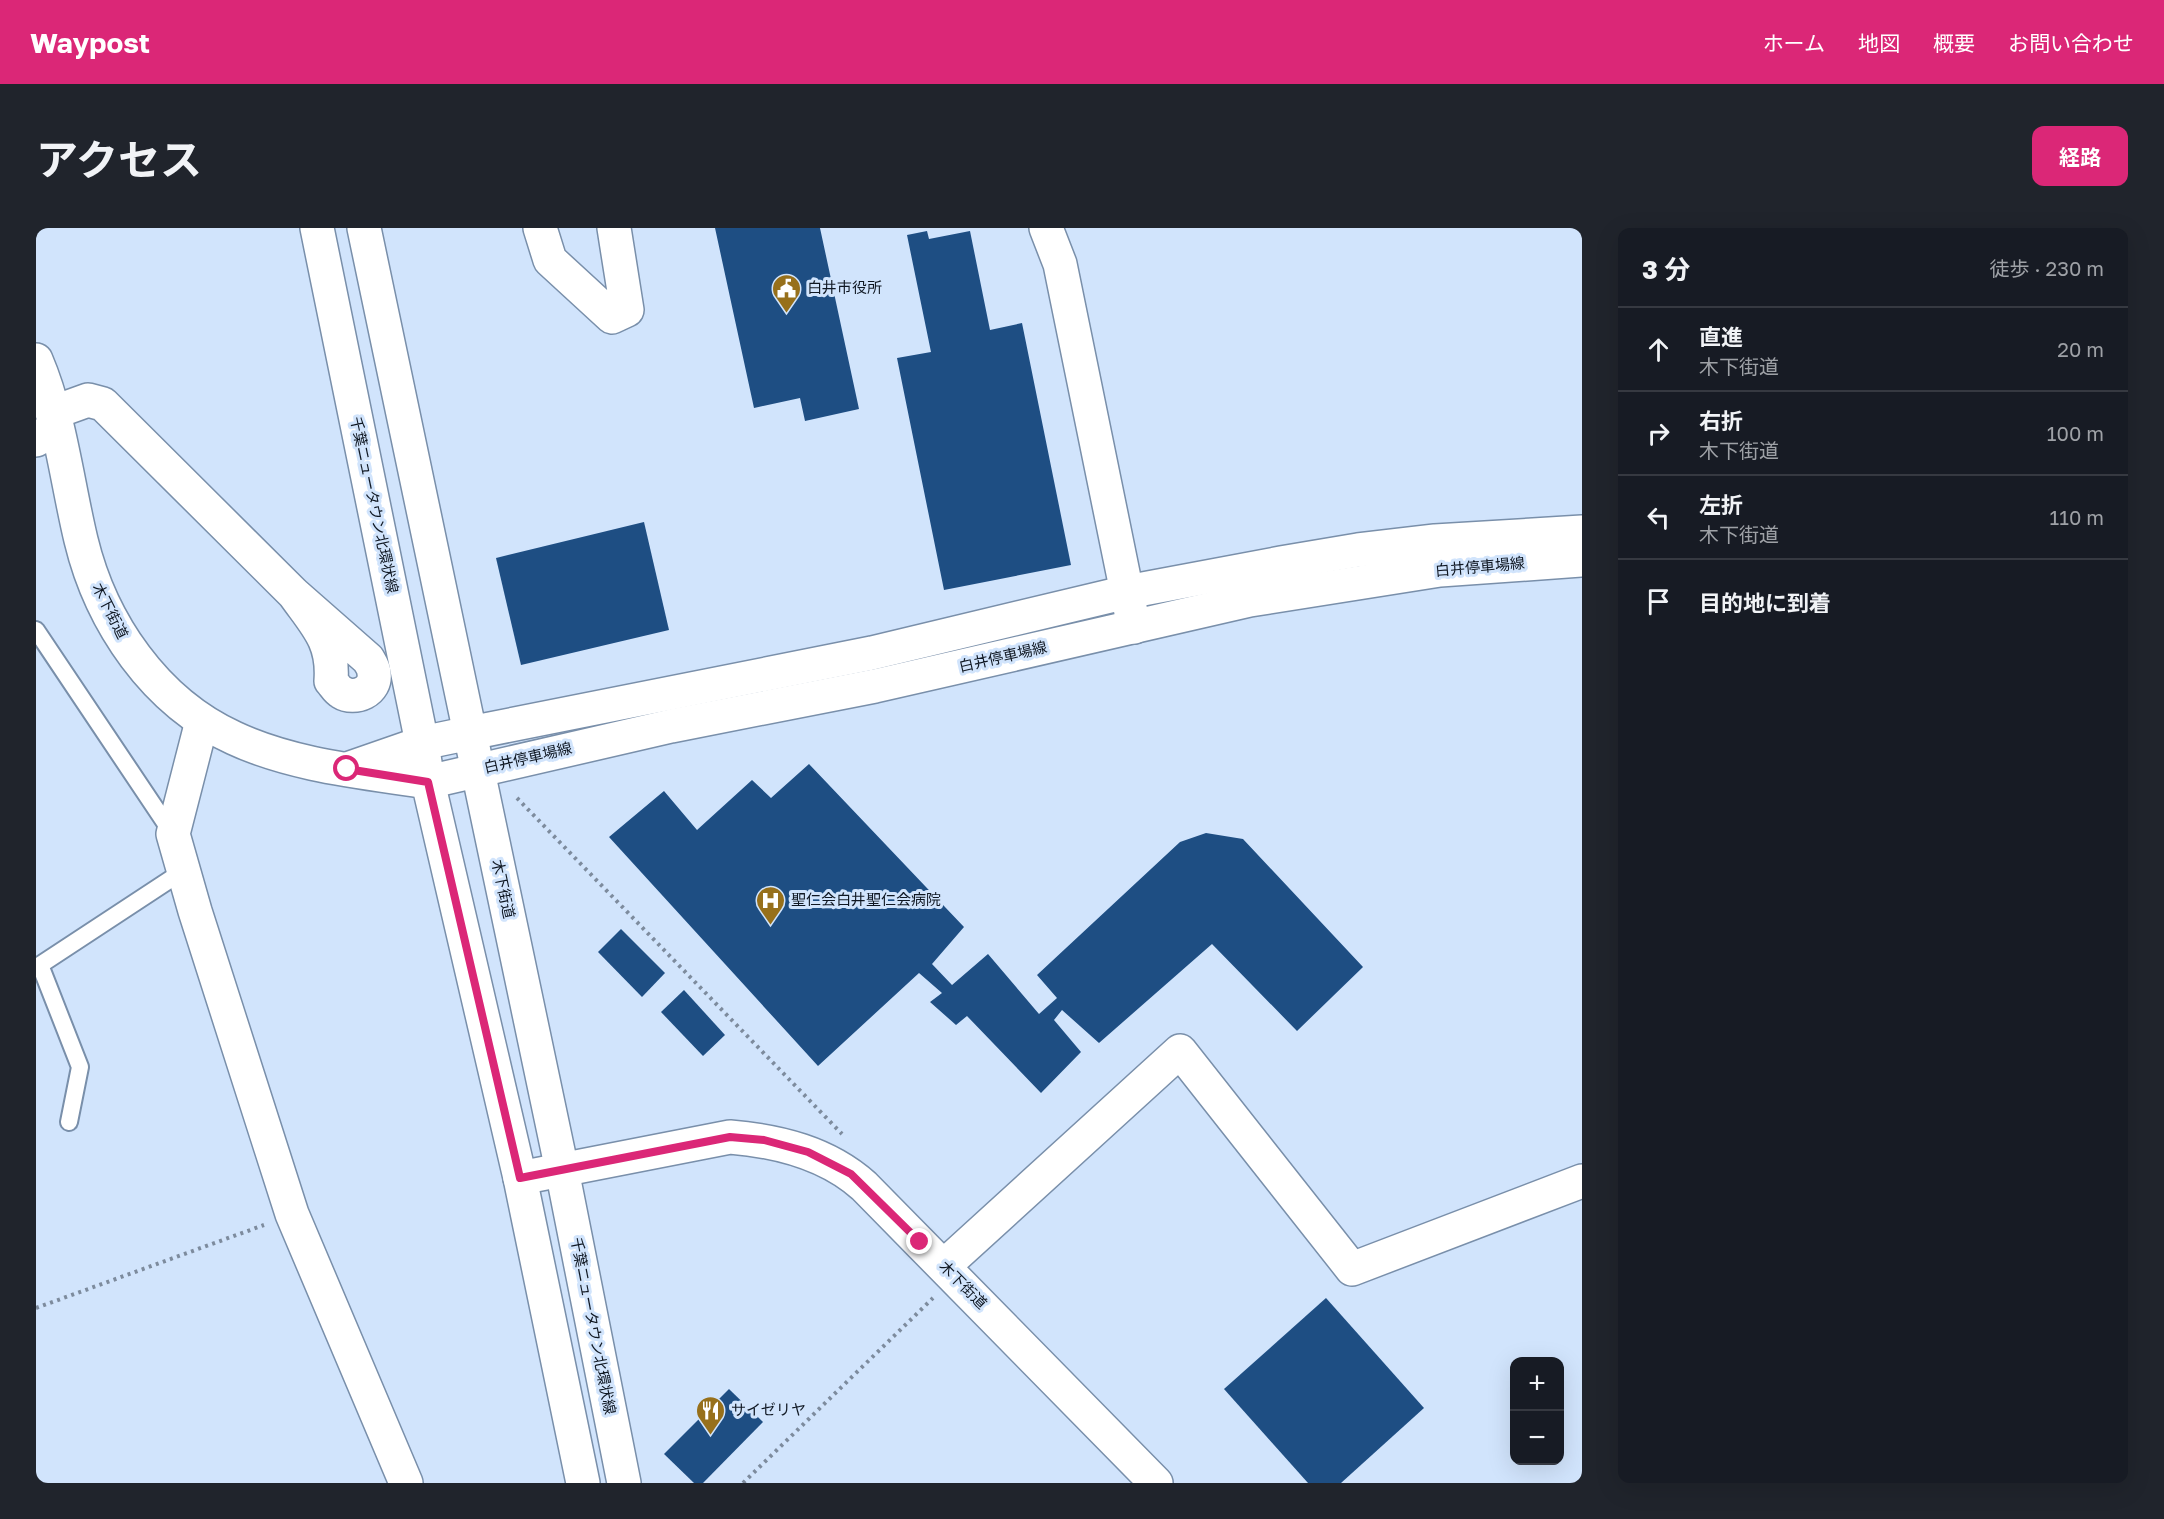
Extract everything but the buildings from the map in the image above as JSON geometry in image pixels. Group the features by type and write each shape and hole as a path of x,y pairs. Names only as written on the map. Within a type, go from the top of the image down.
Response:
{"main road":[{"name":"千葉ニュータウン北環状線","path":"317,228 428,782"},
{"path":"347,769 422,743 470,733 364,228"},
{"path":"540,228 550,260 612,317 627,310 614,228"},
{"path":"1046,228 1060,264 1134,627"},
{"name":"木下街道","path":"36,360 47,387 48,426 81,543 101,600 121,637 170,695 202,721 234,739 271,752 347,769 428,782"},
{"path":"48,426 88,400 103,404 294,594"},
{"name":"白井停車場線","path":"470,733 872,652 1127,592 1358,550 1435,541 1582,532"},
{"name":"白井停車場線","path":"428,782 671,726 875,686 1250,600 1440,570 1582,560"},
{"path":"202,721 173,834 292,1214 406,1483"},
{"name":"木下街道","path":"470,733 562,1170"},
{"path":"428,782 520,1178 583,1483"},
{"path":"950,1271 1180,1051 1352,1269 1582,1180"},
{"name":"木下街道","path":"520,1178 730,1137 764,1140 808,1152 851,1174 950,1271 1156,1483"},
{"name":"千葉ニュータウン北環状線","path":"562,1170 624,1483"}],"lane":[{"path":"36,630 173,834"},
{"path":"69,1122 80,1067 40,965 183,871"}],"path":[{"path":"517,798 847,1140"},
{"path":"36,1308 292,1214"},
{"path":"743,1483 950,1271"}],"place":[{"name":"白井市役所","path":"786,314"},
{"name":"聖仁会白井聖仁会病院","path":"770,926"},
{"name":"サイゼリヤ","path":"710,1436"}],"route":[{"path":"347,769 428,782 520,1178 730,1137 764,1140 808,1152 851,1174 920,1242"}]}
